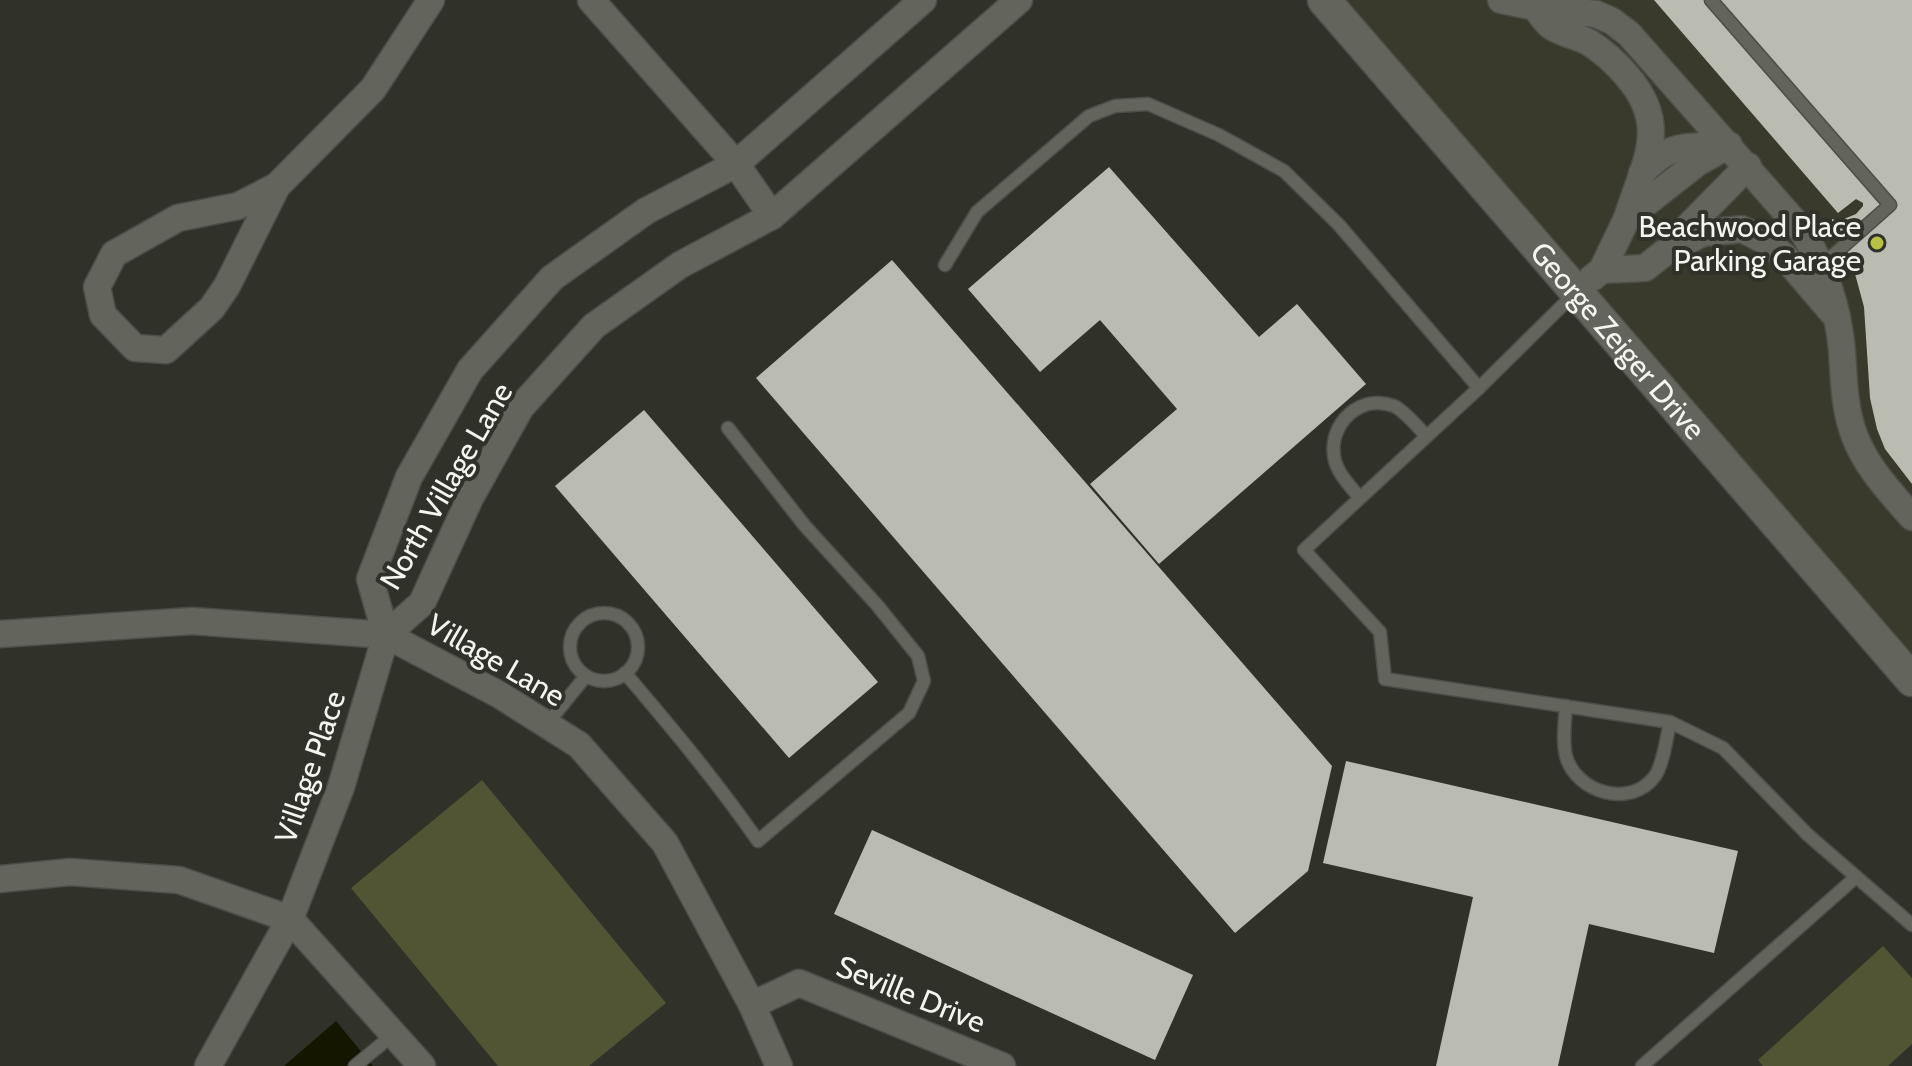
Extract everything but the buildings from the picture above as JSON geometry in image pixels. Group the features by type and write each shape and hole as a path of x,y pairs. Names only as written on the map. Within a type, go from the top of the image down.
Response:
{"street":[{"path":"277,186 238,206 178,218 114,254 97,287 103,315 135,348 166,350 212,308 277,186 373,89 431,0"},
{"path":"591,0 736,164 772,216"},
{"name":"North Village Lane","path":"923,0 736,164 646,211 552,278 470,370 409,477 370,579 386,635 422,603 470,498 521,407 594,326 680,265 772,216 1019,0"},
{"name":"George Zeiger Drive","path":"1324,0 1912,680"},
{"path":"1501,0 1596,14 1612,21 1646,50 1801,229 1822,265 1837,318 1847,412 1855,437 1873,472 1912,517"},
{"path":"1535,7 1552,28 1588,42 1607,55 1642,94 1649,109 1650,148 1627,218 1602,270 1576,292"},
{"path":"1639,176 1657,157 1669,150 1729,145"},
{"path":"1627,218 1697,163 1729,145"},
{"path":"1654,260 1748,166"},
{"path":"1602,270 1654,260 1703,233 1742,229 1769,243 1785,257 1837,318"},
{"name":"Village Lane","path":"0,634 192,621 386,635 500,695 579,745 665,843 752,1005 779,1066"},
{"name":"Village Place","path":"208,1066 290,919 341,787 386,635"},
{"path":"0,879 70,872 179,880 290,919 422,1066"},
{"name":"Seville Drive","path":"752,1005 799,983 1002,1066"}],"lane":[{"path":"1711,0 1890,205 1822,265"},
{"path":"945,265 977,212 1089,116 1115,106 1148,104 1219,135 1284,171 1339,225 1479,388"},
{"path":"1576,292 1479,388 1304,550 1380,632 1385,679 1670,722 1723,748 1808,835 1912,925"},
{"path":"1360,498 1343,478 1334,458 1334,433 1353,410 1370,403 1395,406 1427,436"},
{"path":"625,673 708,772 758,841 909,713 924,681 918,656 877,605 805,526 728,428"},
{"path":"601,613 625,619 637,636 638,654 633,667 616,680 597,682 585,677 570,657 569,644 578,624 592,614 601,613"},
{"path":"547,724 585,677"},
{"path":"1566,706 1564,741 1567,757 1582,782 1600,792 1621,794 1640,788 1655,776 1670,722"},
{"path":"1642,1066 1856,877"},
{"path":"355,1066 395,1033"}],"shaded area":[{"path":"1324,0 1912,0 1912,680"},
{"path":"336,1021 373,1066 284,1066"}],"green space":[{"path":"482,780 666,1003 589,1066 498,1066 351,888"},
{"path":"1883,946 1912,978 1912,1044 1888,1066 1763,1066 1758,1060"}],"place":[{"name":"Beachwood Place Parking Garage","path":"1877,243"}]}
